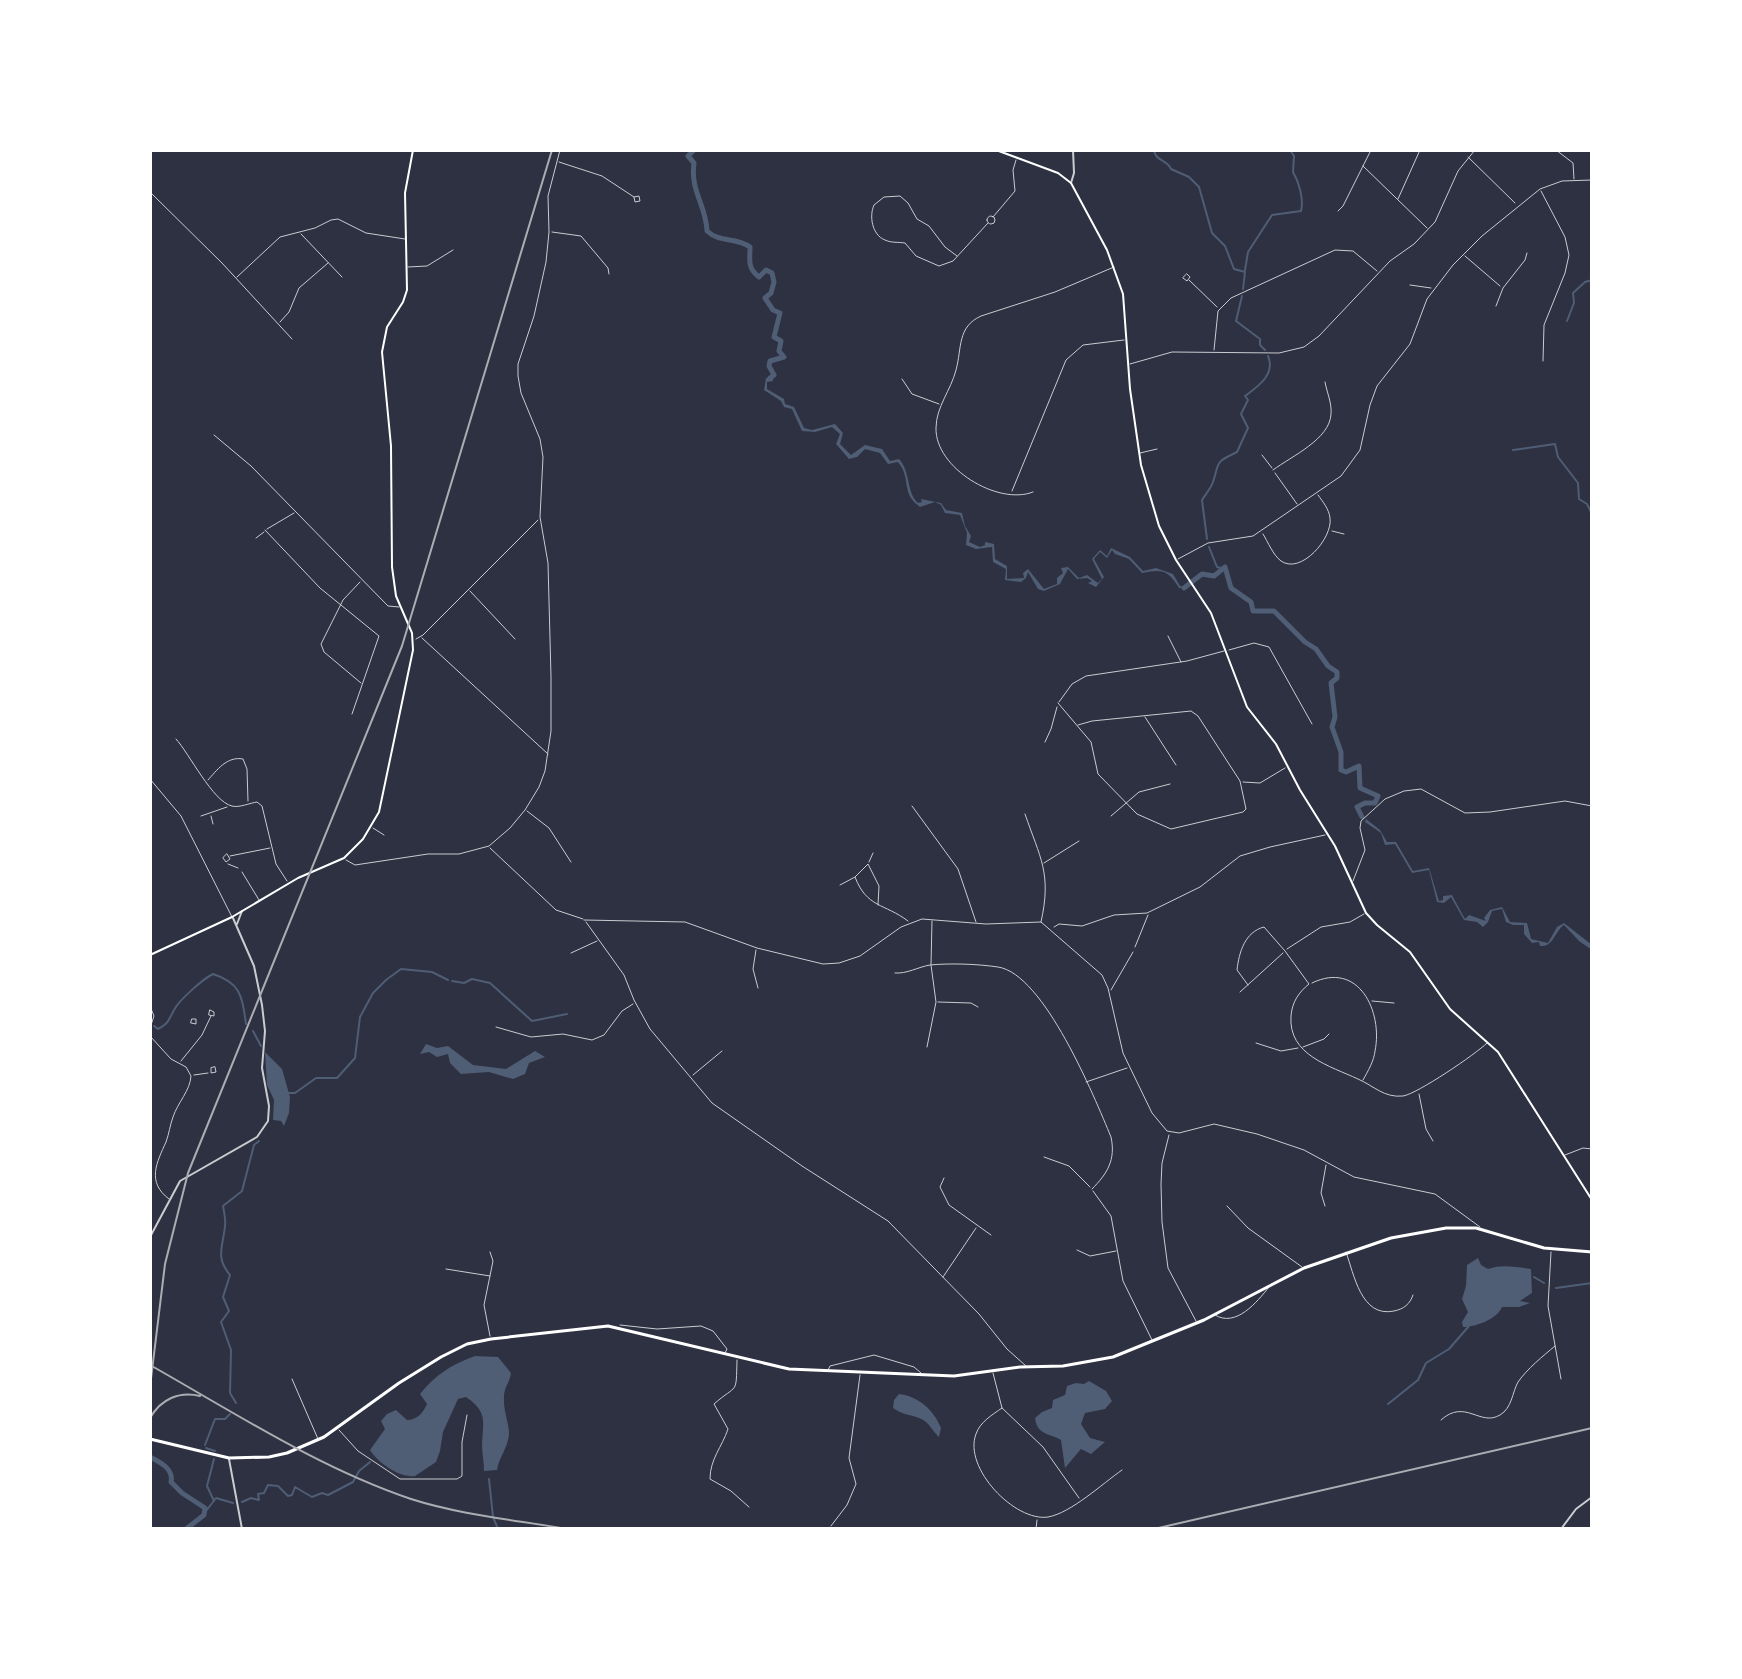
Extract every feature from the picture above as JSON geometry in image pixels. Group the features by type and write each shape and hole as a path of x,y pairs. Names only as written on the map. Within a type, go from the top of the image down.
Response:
{"main road":[{"path":"996,150 1058,173 1071,183 1095,223 1123,294 1139,453 1165,541 1211,613 1243,699 1273,739 1329,835 1366,913 1410,952 1450,1009 1502,1057 1591,1197"},
{"path":"151,955 232,917 288,883 344,858 371,827 382,804 413,638 400,609 392,567 391,446 382,352 387,327 405,296 405,193 413,151"},
{"path":"150,1439 229,1458 269,1457 296,1450 338,1429 399,1383 440,1357 467,1344 491,1339 581,1328 619,1327 789,1369 954,1376 1020,1367 1063,1366 1115,1356 1196,1324 1304,1268 1391,1238 1434,1230 1481,1229 1552,1250 1592,1252"}],"street":[{"path":"404,150 413,151"},
{"path":"344,858 354,865 428,854 459,854 489,846 525,810 542,780 549,754 551,718 549,571 540,519 543,448 519,389 518,367 539,296 549,232 548,193 560,150"},
{"path":"1071,183 1073,150"},
{"path":"1338,211 1371,150"},
{"path":"1397,199 1420,150"},
{"path":"1128,364 1172,352 1279,353 1304,347 1319,336 1379,272 1429,230 1468,157 1475,150"},
{"path":"1556,150 1573,163 1574,179"},
{"path":"1468,157 1517,205"},
{"path":"988,223 988,217 993,217 1015,191 1013,170 1016,158"},
{"path":"557,162 598,174 634,197"},
{"path":"1363,166 1429,230"},
{"path":"1176,560 1203,545 1245,539 1262,532 1341,476 1356,458 1364,441 1370,405 1377,386 1410,344 1427,299 1463,254 1517,205 1540,189 1574,179 1592,180"},
{"path":"1540,189 1563,231 1569,255 1544,325 1543,361"},
{"path":"150,192 292,339"},
{"path":"957,256 945,247 929,226 917,219 900,196 889,195 874,205 871,218 874,230 881,238 905,243 916,256 939,266 950,263 957,256 988,223 994,222 993,217"},
{"path":"235,279 273,242 290,233 338,219 366,233 406,239"},
{"path":"299,232 342,277"},
{"path":"549,232 581,236 608,268 609,274"},
{"path":"407,267 427,266 453,250"},
{"path":"1214,352 1215,321 1219,308 1231,298 1335,250 1358,253 1379,272"},
{"path":"1496,306 1503,288 1527,253"},
{"path":"1463,254 1503,288"},
{"path":"279,323 289,312 299,288 328,263"},
{"path":"1033,492 1027,495 989,490 950,465 940,450 936,426 941,405 957,369 963,332 974,319 1055,292 1114,267"},
{"path":"1189,280 1219,308"},
{"path":"1410,285 1434,289"},
{"path":"1011,493 1066,360 1083,345 1127,340"},
{"path":"902,379 912,394 941,405"},
{"path":"1273,470 1319,437 1329,424 1332,412 1325,382"},
{"path":"214,435 251,466 390,607 400,609"},
{"path":"1139,453 1157,449"},
{"path":"1262,455 1299,506"},
{"path":"1262,532 1279,559 1292,564 1317,549 1329,530 1329,514 1317,494"},
{"path":"256,538 296,512"},
{"path":"413,638 420,637 540,519"},
{"path":"265,530 341,606 379,636 352,714"},
{"path":"1329,530 1344,534"},
{"path":"362,580 343,600 321,646 363,684"},
{"path":"468,589 515,639"},
{"path":"1168,636 1181,662"},
{"path":"420,637 549,754"},
{"path":"1045,742 1058,703 1072,684 1086,676 1181,662 1254,643 1269,647 1312,724"},
{"path":"1058,703 1093,747 1098,774 1137,814 1171,829 1245,811 1240,781 1198,716 1191,711 1078,725"},
{"path":"1144,715 1176,765"},
{"path":"176,739 188,752 198,774 228,805 235,807 257,802 262,806 279,869 288,883"},
{"path":"207,781 228,761 243,759 247,769 249,804"},
{"path":"1240,781 1260,783 1287,767"},
{"path":"150,779 181,816 237,925 254,966 264,1013 262,1068 269,1118 257,1137 183,1179 150,1237"},
{"path":"1111,816 1139,792 1170,784"},
{"path":"1352,882 1365,850 1361,821 1385,799 1410,789 1421,789 1465,813 1565,801 1592,806"},
{"path":"201,816 228,805"},
{"path":"912,806 958,869 976,924"},
{"path":"525,810 549,828 571,862"},
{"path":"210,814 213,824"},
{"path":"1025,814 1044,863 1047,892 1041,922"},
{"path":"371,827 384,835"},
{"path":"1052,929 1059,924 1082,926 1114,915 1149,913 1200,887 1240,856 1329,835"},
{"path":"1044,863 1079,841"},
{"path":"489,846 556,910 584,920 673,920 757,948 812,962 839,963 862,956 910,923 933,919 976,924 1041,922 1096,968 1109,991 1114,1024 1129,1067 1152,1113 1170,1132 1222,1125 1304,1150 1354,1177 1435,1194 1481,1229"},
{"path":"238,868 231,867 222,855 272,847"},
{"path":"840,885 855,877 868,864 873,853"},
{"path":"227,862 230,856"},
{"path":"868,864 879,886 878,905"},
{"path":"242,872 260,900"},
{"path":"855,877 864,896 910,923"},
{"path":"237,925 242,911"},
{"path":"1135,947 1149,913"},
{"path":"1240,992 1285,951 1321,927 1350,922 1366,913"},
{"path":"927,1047 936,1002 931,965 933,919"},
{"path":"584,920 624,975 635,1003 652,1032 706,1097 725,1114 888,1221 1026,1367"},
{"path":"1248,985 1239,975 1237,965 1242,946 1257,929 1265,928 1309,984"},
{"path":"571,953 600,940"},
{"path":"150,945 151,955"},
{"path":"757,948 752,965 758,988"},
{"path":"1109,991 1115,987 1133,952"},
{"path":"895,973 931,965 997,967 1018,975 1061,1030 1110,1133 1113,1149 1108,1172 1092,1189"},
{"path":"1363,1081 1376,1047 1370,1002 1363,991 1347,980 1328,978 1309,984 1300,993 1292,1011 1292,1030 1301,1048 1315,1059 1389,1095 1403,1096 1418,1092 1488,1042"},
{"path":"936,1002 971,1003 978,1007"},
{"path":"1370,1002 1394,1003"},
{"path":"496,1027 531,1037 563,1034 592,1040 604,1035 621,1012 635,1003"},
{"path":"150,1006 154,1016 150,1028"},
{"path":"179,1063 211,1016"},
{"path":"197,1023 206,1027"},
{"path":"1256,1043 1281,1051 1301,1048 1329,1034"},
{"path":"150,1036 171,1059 186,1067 191,1076 166,1141 156,1158 155,1178 161,1192 169,1199"},
{"path":"691,1076 722,1051"},
{"path":"1086,1082 1129,1067"},
{"path":"191,1076 211,1072"},
{"path":"1418,1092 1426,1129 1433,1141"},
{"path":"1170,1132 1163,1156 1161,1184 1168,1268 1178,1291 1190,1306 1196,1324"},
{"path":"1565,1155 1583,1148 1592,1149"},
{"path":"1044,1157 1069,1166 1092,1189 1111,1216 1126,1288 1152,1341"},
{"path":"1325,1206 1321,1193 1327,1163"},
{"path":"150,1180 155,1178"},
{"path":"944,1178 940,1187 945,1200 991,1235"},
{"path":"1227,1206 1245,1226 1304,1268"},
{"path":"943,1278 977,1226"},
{"path":"1077,1250 1090,1256 1117,1251"},
{"path":"1552,1250 1548,1306 1561,1379"},
{"path":"490,1252 493,1261 484,1305 491,1339"},
{"path":"1346,1252 1362,1297 1373,1308 1385,1312 1396,1311 1405,1307 1413,1295"},
{"path":"446,1269 490,1276"},
{"path":"1214,1315 1232,1319 1250,1307 1271,1285"},
{"path":"619,1327 622,1323 657,1329 701,1326 713,1331 735,1357 736,1386 714,1404 728,1429 714,1457 710,1479 731,1491 749,1507"},
{"path":"1441,1420 1460,1410 1486,1418 1502,1414 1509,1407 1521,1378 1555,1346"},
{"path":"725,1354 727,1349"},
{"path":"829,1371 830,1366 874,1355 920,1370 922,1376"},
{"path":"1020,1359 1020,1367"},
{"path":"993,1371 1002,1408 1037,1440 1080,1500"},
{"path":"831,1526 847,1505 856,1484 849,1458 861,1373"},
{"path":"292,1379 318,1441"},
{"path":"1002,1408 982,1423 973,1450 981,1474 1016,1508 1037,1517 1061,1513 1122,1470"},
{"path":"338,1429 358,1451 400,1479 451,1480 462,1476 462,1442 467,1415"},
{"path":"229,1458 242,1529"},
{"path":"1561,1529 1572,1513 1592,1498"},
{"path":"1036,1529 1037,1517"}],"water":[{"path":"773,377 773,381 767,382 767,389 784,399 785,404 794,407 804,428 812,430 835,424 843,433 840,444 851,455 865,445 882,449 890,461 899,459 903,464 918,503 922,502 921,499 941,503 946,510 962,513 971,536 969,542 980,547 985,542 994,544 995,559 1007,566 1007,579 1024,578 1023,573 1028,569 1044,589 1057,584 1057,578 1063,573 1061,568 1068,567 1079,578 1087,575 1098,583 1102,579 1092,559 1100,550 1107,556 1111,548 1130,557 1143,571 1156,568 1173,574 1180,586 1188,584 1187,588 1179,588 1164,572 1142,573 1129,559 1112,550 1107,558 1100,552 1094,559 1104,577 1096,587 1088,583 1092,581 1087,578 1077,579 1068,569 1060,584 1044,591 1038,589 1028,572 1026,578 1021,582 1005,580 1006,569 993,562 992,547 976,549 966,545 967,533 960,515 945,513 941,505 935,502 920,507 914,502 898,462 888,464 880,453 865,449 857,457 849,459 836,444 840,434 832,427 815,432 802,431 792,409 784,407 781,401 764,390 766,378"},
{"path":"1366,819 1380,830 1387,842 1396,842 1413,871 1429,868 1439,901 1443,900 1443,896 1452,895 1465,919 1469,915 1486,921 1484,918 1490,910 1502,907 1510,922 1527,923 1531,939 1548,943 1557,927 1564,923 1592,945 1592,950 1564,925 1551,942 1545,946 1540,946 1539,942 1532,943 1524,934 1524,925 1506,922 1502,909 1492,911 1483,927 1477,922 1464,920 1451,897 1444,903 1437,902 1429,870 1412,873 1395,844 1385,845 1381,833 1365,822"},
{"path":"426,1044 437,1048 448,1046 473,1065 506,1069 535,1051 545,1057 529,1063 525,1074 513,1079 489,1072 461,1074 450,1063 448,1054 437,1057 429,1052 420,1054"},
{"path":"265,1052 282,1069 290,1097 284,1126 281,1121 273,1120 274,1100 267,1085"},
{"path":"1478,1258 1481,1265 1488,1269 1504,1266 1531,1269 1532,1293 1520,1301 1530,1303 1519,1307 1502,1307 1486,1321 1463,1327 1462,1322 1468,1312 1462,1299 1467,1265"},
{"path":"475,1356 498,1357 511,1373 504,1397 508,1439 497,1470 484,1471 483,1418 478,1407 466,1397 458,1399 443,1432 436,1462 415,1476 409,1476 396,1472 378,1459 370,1450 385,1429 381,1421 387,1414 396,1410 407,1420 417,1417 427,1404 420,1394 426,1387 444,1371"},
{"path":"1089,1381 1106,1391 1112,1401 1105,1409 1085,1413 1081,1424 1090,1438 1105,1442 1091,1454 1081,1449 1065,1468 1061,1440 1041,1431 1035,1418 1052,1408 1053,1400 1065,1395 1067,1386"},
{"path":"899,1394 919,1401 930,1410 941,1428 939,1437 922,1419 893,1408"}],"waterway":[{"path":"694,150 688,156 694,163 694,182 707,231 750,247 751,267 759,277 766,270 772,273 774,282 771,293 765,298 773,310 780,313 774,337 781,341 779,351 784,357 770,361 774,375 770,378"},
{"path":"1154,150 1171,169 1189,177 1199,187 1212,233 1225,246 1234,269 1245,272 1243,289"},
{"path":"1245,270 1248,252 1272,215 1301,211 1299,186 1293,172 1294,156 1290,150"},
{"path":"1567,321 1574,303 1573,293 1592,280"},
{"path":"1242,296 1236,321 1260,339 1260,345 1265,350"},
{"path":"1207,539 1202,500 1212,484 1219,463 1237,452 1248,428 1241,414 1248,400 1245,396 1267,375 1268,356"},
{"path":"1513,450 1555,444 1558,457 1578,483 1579,499 1587,504 1592,514"},
{"path":"1209,547 1217,567 1221,568"},
{"path":"1184,588 1202,574 1214,576 1225,567 1231,588 1251,602 1253,611 1274,611 1337,672 1337,678 1331,683 1335,717 1332,727 1341,752 1341,770 1346,772 1359,766 1360,788 1378,796 1375,803 1357,807 1362,817"},
{"path":"288,1093 295,1093 316,1078 337,1078 355,1058 360,1017 373,993 401,969 432,972 448,980"},
{"path":"154,1026 158,1029 164,1025 181,1001 213,974 235,986 246,1024"},
{"path":"452,981 464,983 472,979 490,983 532,1021 567,1014"},
{"path":"253,1031 261,1046"},
{"path":"236,1403 230,1393 231,1350 221,1322 229,1311 223,1297 230,1275 221,1257 225,1224 223,1206 242,1191 254,1145 259,1141"},
{"path":"1534,1277 1544,1283"},
{"path":"1556,1288 1592,1283"},
{"path":"1388,1404 1418,1380 1426,1363 1449,1349 1469,1326"},
{"path":"205,1445 215,1419 225,1419 230,1414"},
{"path":"206,1448 215,1451"},
{"path":"150,1457 168,1470 171,1482 182,1493 205,1508 204,1515 186,1529"},
{"path":"214,1459 207,1486 214,1501"},
{"path":"242,1502 251,1498 259,1500 258,1494 264,1493 268,1485 278,1486 288,1496 292,1495 295,1487 312,1497 322,1493 328,1495 353,1482 359,1471 370,1462"},
{"path":"489,1479 493,1517 498,1529"},
{"path":"206,1511 216,1498 233,1503"}],"railway":[{"path":"150,1387 165,1264 188,1173 402,646 552,150"},
{"path":"150,1365 310,1456 377,1486 449,1509 567,1529"},
{"path":"150,1418 171,1398 200,1396"},
{"path":"1154,1529 1592,1428"}]}
